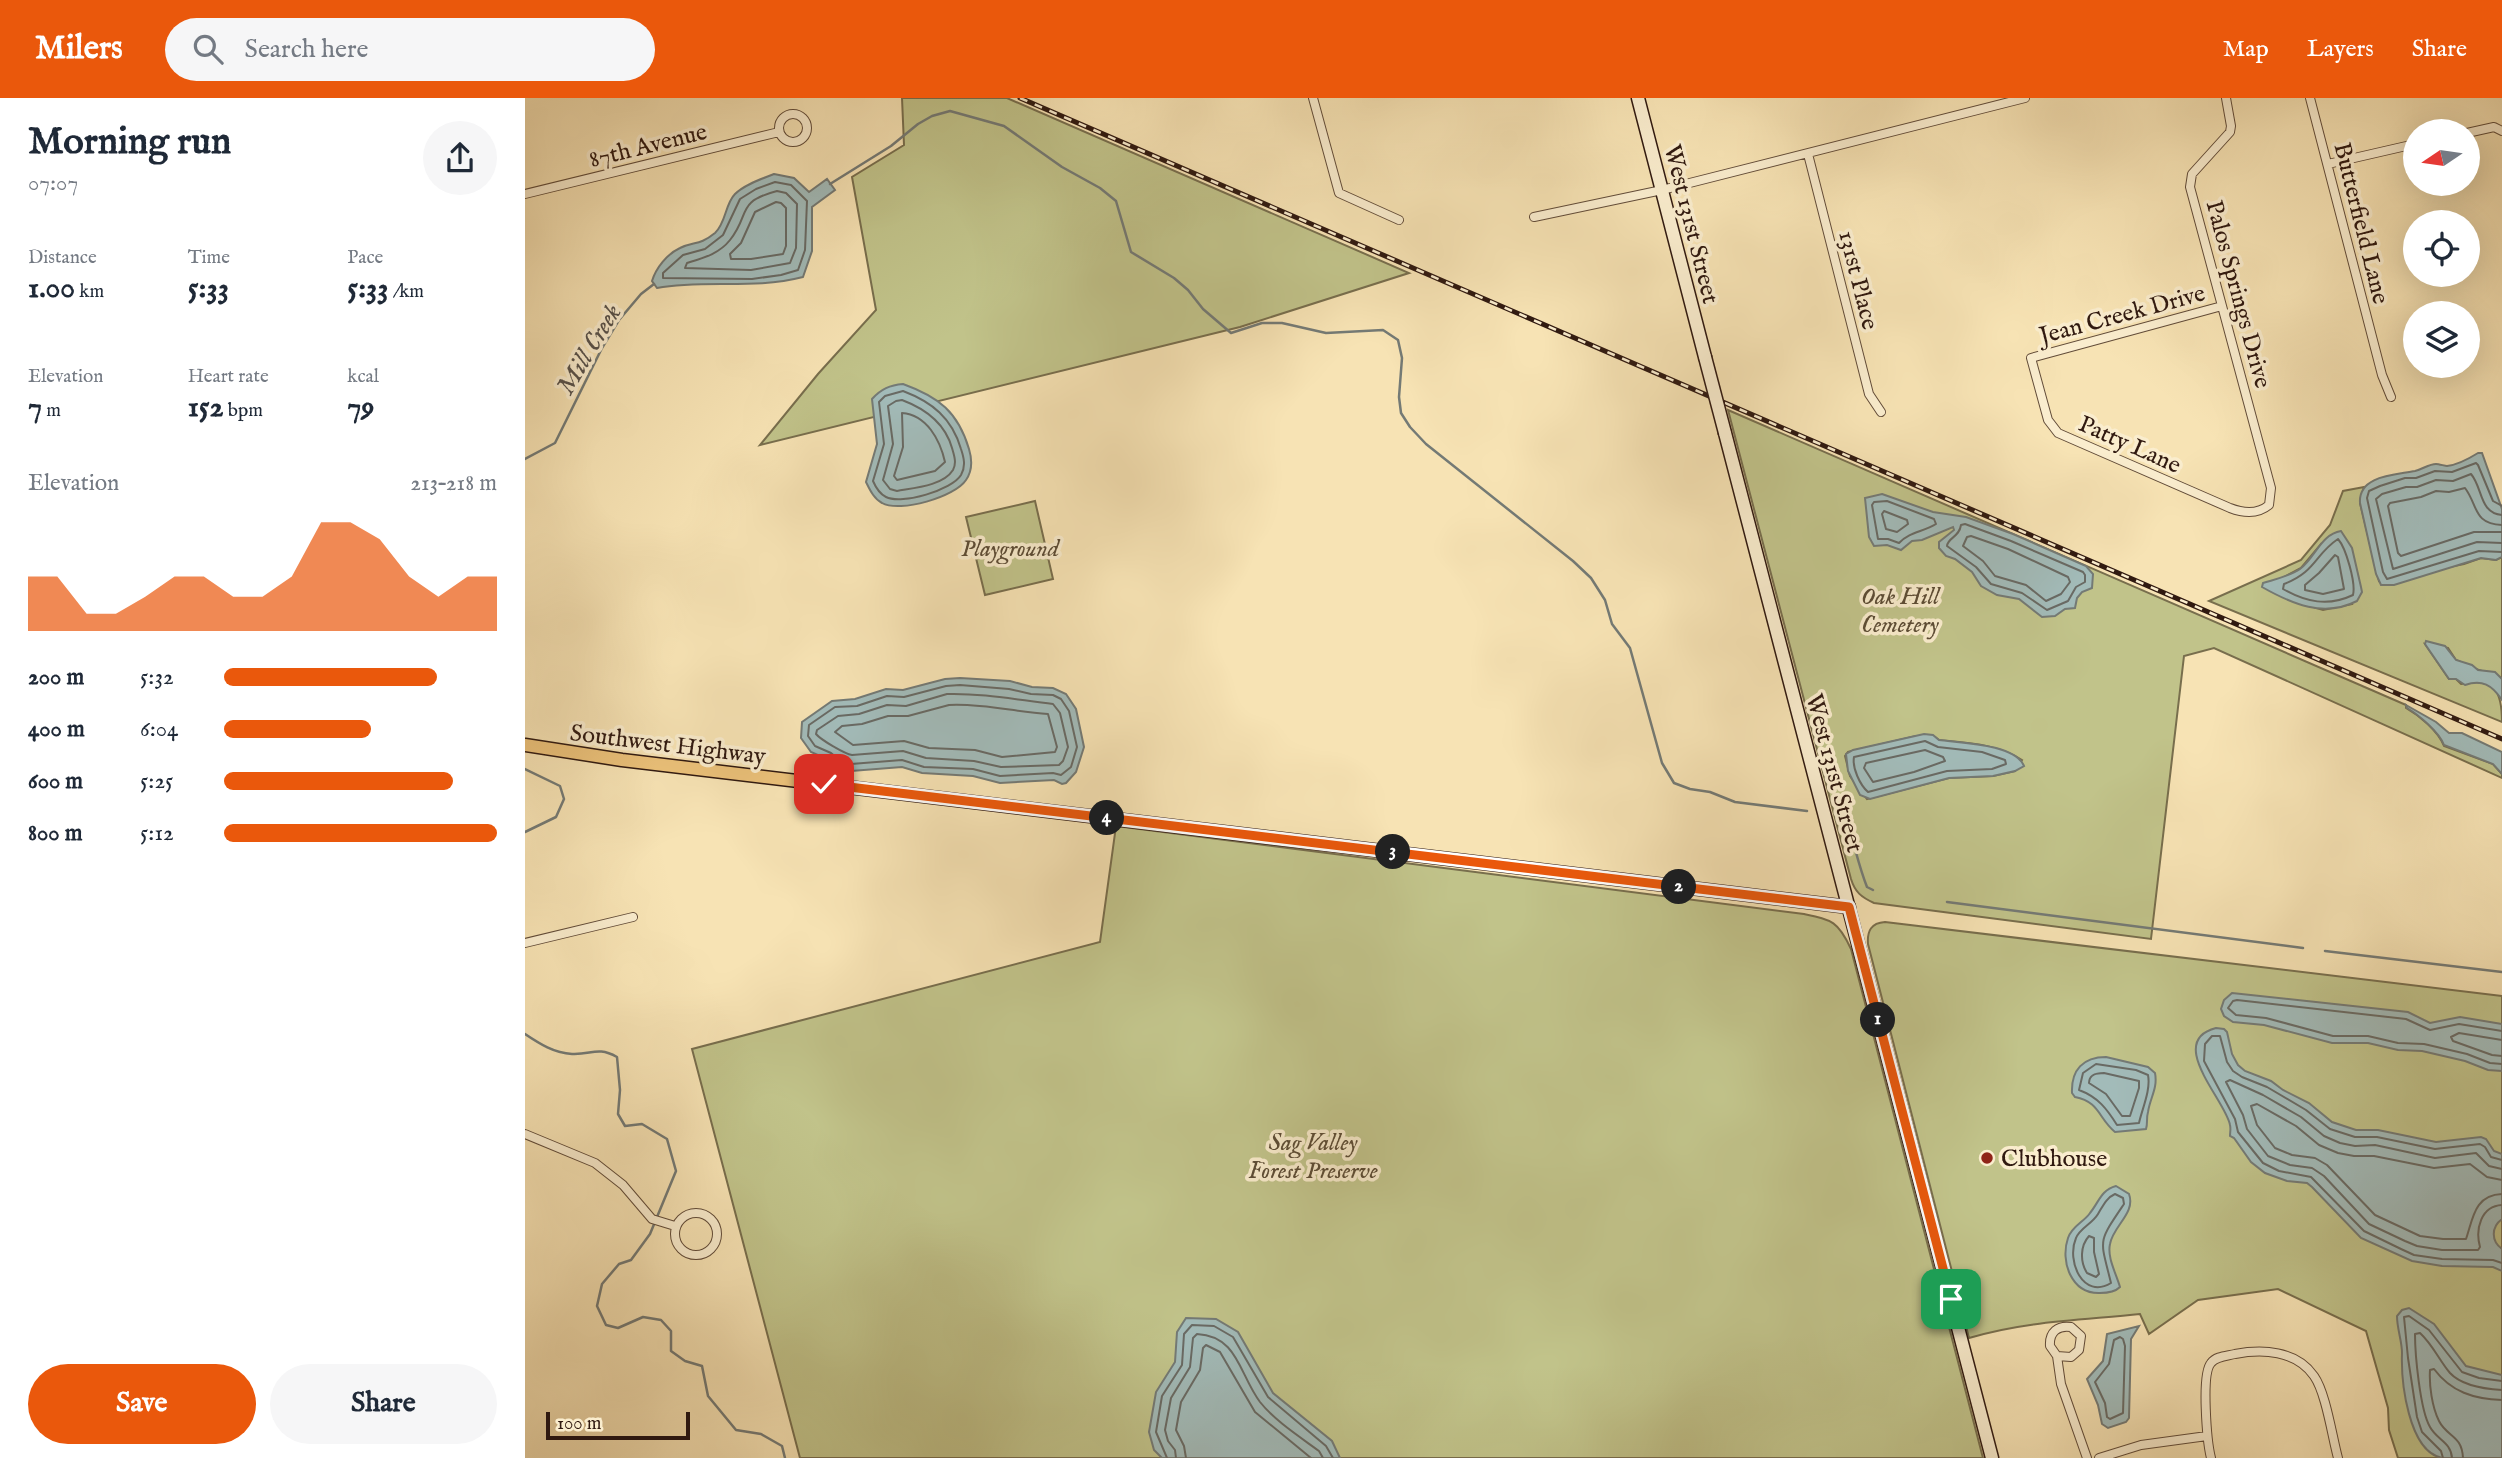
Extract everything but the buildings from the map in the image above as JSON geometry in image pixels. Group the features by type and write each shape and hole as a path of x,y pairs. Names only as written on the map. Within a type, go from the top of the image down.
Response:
{"main road":[{"name":"Southwest Highway","path":"525,745 648,763 1849,907"}],"street":[{"path":"1313,98 1339,193 1399,220"},
{"name":"West 131st Street","path":"1638,98 1992,1458"},
{"path":"1534,217 1662,190 2025,98"},
{"name":"Palos Springs Drive","path":"2226,98 2230,132 2196,169 2190,181 2271,488 2271,501 2263,510"},
{"name":"Butterfield Lane","path":"2310,98 2382,375 2391,397"},
{"path":"2480,130 2494,127 2502,131"},
{"name":"87th Avenue","path":"525,194 779,132"},
{"path":"2327,164 2403,147"},
{"name":"131st Place","path":"1808,154 1869,394 1881,412"},
{"name":"Jean Creek Drive","path":"2031,358 2222,306"},
{"name":"Patty Lane","path":"2031,358 2049,420 2059,433 2239,512 2263,510"},
{"path":"525,943 633,917"},
{"path":"525,1134 595,1163 623,1185 652,1219 675,1226"},
{"path":"702,1213 709,1217 716,1227 715,1244 710,1250 699,1255 684,1252 675,1240 675,1226 681,1217 687,1214 702,1213"},
{"path":"2057,1356 2071,1357 2079,1350 2081,1336 2071,1327 2058,1327 2052,1332 2050,1346 2057,1356 2061,1384 2087,1458"},
{"path":"2211,1458 2207,1436 2208,1368 2216,1358 2266,1350 2288,1357 2309,1370 2320,1391 2338,1458"},
{"path":"2099,1458 2141,1445 2207,1436"}],"green space":[{"path":"902,98 1007,98 1409,273 1240,327 760,445 818,374 876,310 852,177 904,145"},
{"name":"Oak Hill Cemetery","path":"1728,410 2406,705 2406,708 2433,729 2444,746 2493,764 2502,774 2502,778 2214,648 2184,656 2151,939 1874,903 1859,894 1851,879","holes":["1916,736 1935,737 1939,740 1993,747 2022,760 2015,771 1993,776 1949,778 1867,799 1850,776 1845,756 1848,752"]},
{"path":"2364,487 2360,503 2379,581 2464,564 2481,558 2496,560 2502,557 2502,679 2456,660 2448,648 2425,644 2449,679 2456,679 2461,684 2482,683 2494,689 2500,702 2502,722 2209,601 2301,560 2330,525 2343,491","holes":["2321,544 2352,604 2323,610 2287,599 2284,577 2301,568"]},
{"name":"Playground","path":"1035,501 1053,579 985,595 966,517"},
{"name":"Sag Valley Forest Preserve","path":"1116,826 1804,914 1833,923 1851,949 1983,1458 800,1458 692,1049 1100,942"},
{"path":"1885,922 2502,996 2502,1458 2398,1458 2389,1430 2388,1408 2366,1331 2278,1289 2198,1300 2149,1334 2140,1314 2033,1325 1969,1338 1868,944 1871,928"}],"water":[{"path":"774,174 794,178 809,192 827,179 835,190 812,207 812,251 803,277 766,283 694,284 657,288 652,281 666,258 680,248 705,240 715,233 729,203 739,190"},
{"path":"903,384 927,394 953,416 964,436 971,464 966,480 951,492 914,505 890,506 877,499 866,482 877,444 872,399 886,388"},
{"path":"2482,453 2502,509 2502,557 2496,560 2481,558 2394,585 2381,585 2376,574 2360,503 2365,487 2389,475 2415,471 2433,464 2447,466"},
{"path":"1882,494 1933,512 1966,517 2086,566 2093,574 2092,588 2082,592 2077,598 2075,608 2065,609 2055,616 2042,617 2019,599 1997,595 1981,586 1972,572 1955,559 1946,556 1939,548 1939,542 1954,530 1953,527 1922,540 1912,541 1901,550 1887,545 1874,546 1869,537 1865,498"},
{"path":"2341,531 2352,548 2361,587 2362,592 2357,601 2345,606 2320,609 2285,599 2262,587 2263,583 2300,569 2323,541"},
{"path":"2426,641 2445,646 2456,660 2478,670 2495,672 2502,679 2502,700 2494,690 2482,683 2465,685 2456,679 2449,679 2425,644"},
{"path":"945,679 1010,681 1032,687 1053,688 1066,694 1076,709 1084,747 1076,772 1062,784 1054,780 1000,783 973,776 922,773 902,767 851,771 840,769 811,752 801,738 802,722 832,701 855,699 886,689 903,690"},
{"path":"2406,705 2436,722 2449,733 2462,733 2502,752 2502,774 2493,764 2444,745 2433,729"},
{"path":"1924,734 1933,735 1939,740 1999,749 2019,759 2024,766 1993,776 1949,778 1870,799 1860,795 1848,771 1846,754 1853,750"},
{"path":"2232,993 2408,1012 2430,1023 2460,1017 2502,1024 2502,1071 2488,1070 2465,1061 2422,1051 2398,1050 2368,1043 2332,1043 2264,1025 2233,1022 2224,1016 2221,1009 2224,1000"},
{"path":"2216,1028 2227,1032 2232,1054 2245,1071 2271,1081 2309,1103 2332,1122 2356,1130 2378,1130 2436,1142 2481,1137 2486,1139 2494,1151 2502,1154 2502,1219 2498,1222 2494,1234 2498,1246 2502,1249 2502,1271 2493,1267 2442,1266 2412,1261 2361,1238 2307,1183 2287,1181 2265,1173 2251,1162 2230,1136 2226,1114 2197,1058 2196,1045 2202,1035"},
{"path":"2106,1057 2148,1067 2155,1073 2146,1129 2115,1132 2094,1107 2072,1093 2074,1078 2080,1066 2091,1059"},
{"path":"2116,1186 2129,1194 2130,1201 2109,1249 2120,1287 2109,1292 2090,1292 2075,1282 2070,1274 2066,1256 2068,1238 2104,1193"},
{"path":"2409,1308 2434,1324 2466,1366 2502,1375 2502,1458 2442,1458 2430,1453 2421,1443 2405,1397 2402,1348 2397,1321 2402,1310"},
{"path":"1186,1318 1216,1319 1238,1332 1273,1393 1332,1441 1340,1458 1162,1458 1154,1450 1149,1432 1156,1392 1175,1362 1177,1332"},
{"path":"2139,1326 2131,1339 2129,1418 2126,1422 2108,1428 2102,1424 2098,1405 2087,1379 2103,1361 2107,1334"}],"waterway":[{"path":"830,184 891,146 918,124 932,116 950,111 1004,126 1062,167 1100,188 1116,201 1131,252 1174,278 1203,309 1231,333 1262,323 1282,323 1326,333 1383,330 1398,340 1402,358 1399,397 1401,413 1410,427 1426,444 1591,578 1605,600 1612,624 1630,648 1662,763 1674,783 1710,792 1735,802 1807,811"},
{"name":"Mill Creek","path":"525,459 555,443 602,348 619,320 641,294 654,284"},
{"name":"Mill Creek","path":"525,769 560,786 564,799 556,817 525,832"},
{"path":"1838,808 1843,811 1867,887 1873,890"},
{"path":"1947,902 2303,948"},
{"path":"2325,951 2502,972"},
{"name":"Mill Creek","path":"525,1034 559,1052 579,1054 599,1051 617,1057 620,1090 618,1114 625,1126 642,1124 667,1139 676,1171 650,1234 631,1260 619,1264 602,1284 597,1306 606,1325 618,1328 643,1317 661,1320 671,1331 671,1351 685,1361 702,1366 708,1396 736,1430 761,1434 782,1446 785,1458"}],"railway":[{"path":"1020,98 2502,739"}],"place":[{"name":"Clubhouse","path":"1987,1158"}],"route":[{"path":"824,784 1849,907 1951,1299"}]}
